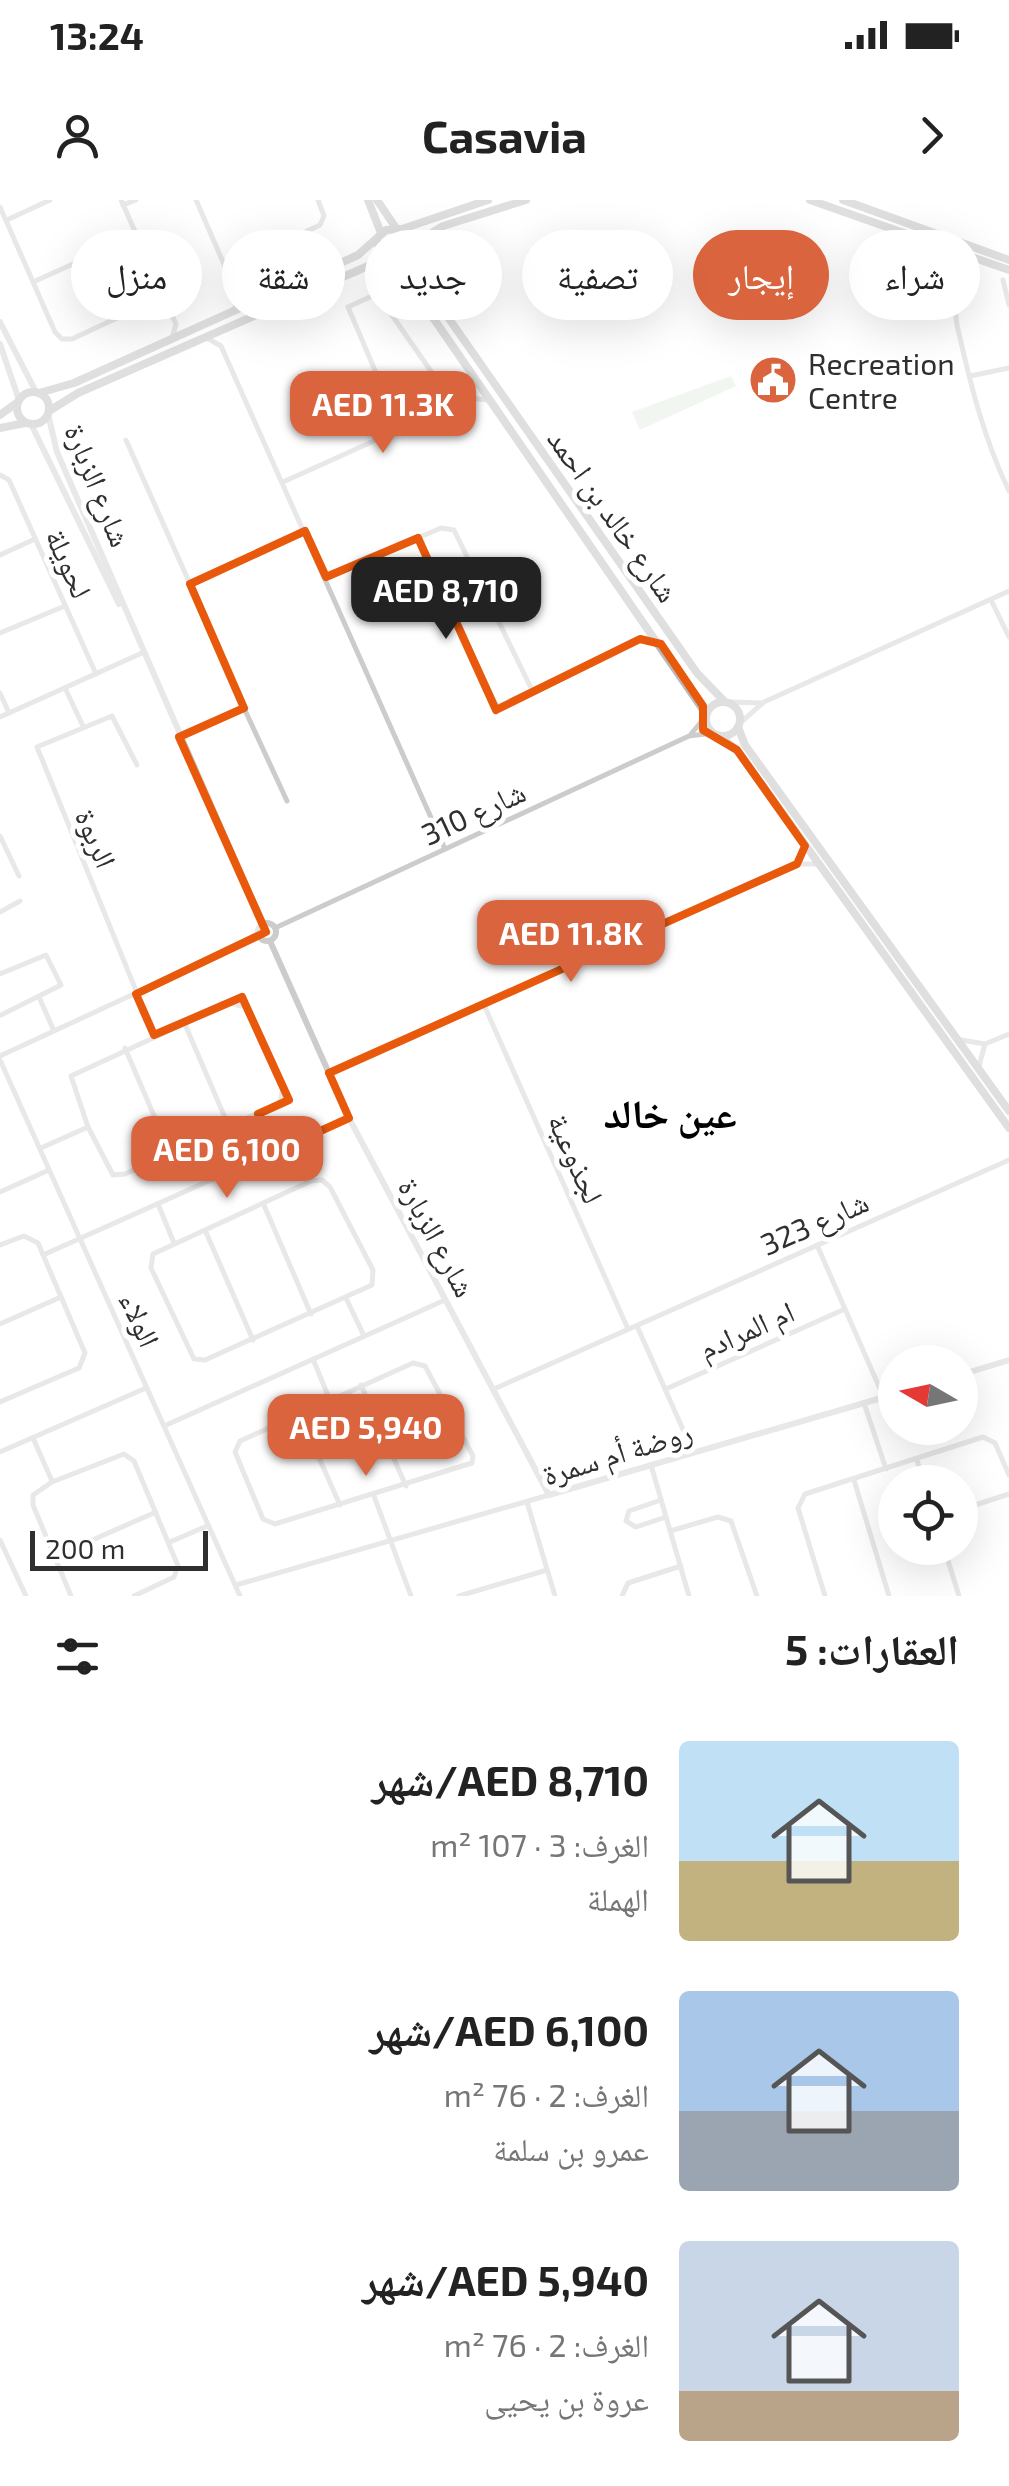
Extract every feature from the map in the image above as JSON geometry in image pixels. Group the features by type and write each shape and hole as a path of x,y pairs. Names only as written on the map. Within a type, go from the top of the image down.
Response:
{"main road":[{"path":"368,200 377,230"},
{"path":"377,200 399,228"},
{"path":"395,230 488,200"},
{"path":"437,230 526,200"},
{"path":"810,200 897,230"},
{"path":"844,200 1009,260"},
{"path":"981,260 1009,270"},
{"path":"0,428 29,423 78,393 226,326 365,270"},
{"path":"0,415 38,392 74,383 222,317"},
{"name":"شارع خالد بن احمد","path":"432,320 662,644 706,715"},
{"name":"شارع خالد بن احمد","path":"449,320 702,680 727,702"},
{"path":"38,392 48,400 49,412"},
{"path":"19,401 18,412 29,423"},
{"path":"1009,1111 745,744 740,714 727,702 715,703 706,715 716,734 737,750 1009,1128"},
{"path":"716,734 739,726"}],"street":[{"path":"6,220 50,200"},
{"path":"134,230 122,203 136,200"},
{"path":"211,200 198,203 222,259"},
{"path":"309,230 320,225 324,216 318,200"},
{"path":"463,210 470,200"},
{"path":"0,207 62,339 72,339 113,320"},
{"path":"33,282 71,265"},
{"path":"1003,280 1009,305"},
{"path":"434,377 394,397 385,394 348,307 372,296 380,298 434,377 448,407"},
{"path":"172,340 174,320"},
{"path":"957,320 987,444 1009,490"},
{"path":"0,322 38,392"},
{"path":"176,324 191,330"},
{"path":"221,346 226,326"},
{"path":"203,336 221,346 445,850"},
{"path":"0,344 19,401"},
{"path":"970,376 1009,368"},
{"path":"469,398 474,379"},
{"path":"283,482 469,398 490,402"},
{"name":"شارع الزبارة","path":"49,412 57,452 263,924"},
{"name":"شارع الزبارة","path":"29,423 132,628"},
{"path":"126,440 286,802"},
{"name":"لحويلة","path":"0,474 8,480 96,674"},
{"path":"326,577 441,528 457,534 533,692"},
{"path":"190,584 305,530"},
{"path":"418,538 492,702 503,707 640,640 662,644"},
{"path":"0,556 35,539"},
{"path":"739,726 764,702 1009,592"},
{"path":"991,600 1009,637"},
{"path":"0,634 64,606"},
{"path":"640,640 644,620"},
{"path":"0,717 142,653"},
{"path":"65,688 83,726 112,716 138,765"},
{"path":"0,693 9,713"},
{"path":"727,702 764,702"},
{"path":"179,737 244,708"},
{"name":"شارع 310","path":"689,736 706,715"},
{"name":"الربوة","path":"83,726 41,743 36,752 136,994"},
{"name":"شارع 310","path":"275,928 689,736 716,734"},
{"path":"0,836 20,876"},
{"path":"798,864 805,846"},
{"path":"329,1073 798,864 820,865"},
{"path":"0,912 20,900"},
{"path":"0,1058 258,936 263,924 275,928 270,941 258,936"},
{"name":"شارع الزبارة","path":"270,941 349,1118 549,1496"},
{"path":"0,974 48,956 61,985 0,1015"},
{"path":"136,994 154,1035"},
{"path":"39,997 54,1032"},
{"path":"228,1003 246,1006 284,1093 280,1102 125,1174 114,1175 88,1127 71,1076 184,1022 228,1003"},
{"name":"لجذوعية","path":"484,1005 628,1330"},
{"path":"184,1022 229,1127"},
{"path":"958,1038 985,1044 1009,1034"},
{"path":"979,1069 985,1044"},
{"path":"125,1048 170,1153"},
{"name":"الولاء","path":"0,1058 240,1596"},
{"path":"258,1114 274,1152"},
{"path":"43,1255 349,1118"},
{"path":"40,1149 88,1127"},
{"name":"شارع 323","path":"494,1389 1009,1160"},
{"path":"0,1192 49,1170"},
{"path":"312,1181 326,1182 374,1276 368,1288 253,1340 205,1360 191,1356 150,1263 153,1254 263,1204 312,1181"},
{"path":"158,1204 174,1243"},
{"path":"263,1204 311,1314"},
{"path":"205,1230 253,1340"},
{"path":"0,1245 29,1236 43,1255 83,1346 83,1364 0,1402"},
{"path":"817,1245 878,1384"},
{"path":"0,1324 60,1298"},
{"path":"346,1298 364,1336"},
{"path":"164,1426 446,1300"},
{"name":"ام المرادم","path":"666,1389 845,1310"},
{"path":"636,1326 693,1452"},
{"path":"314,1359 329,1399"},
{"path":"978,1369 1009,1360"},
{"path":"413,1363 425,1366 473,1456 467,1468 275,1524 263,1519 236,1446 329,1399 413,1363"},
{"path":"361,1385 406,1486"},
{"path":"0,1452 146,1388"},
{"name":"روضة أم سمرة","path":"236,1585 878,1400"},
{"path":"864,1404 885,1465"},
{"path":"300,1412 340,1505"},
{"path":"900,1465 988,1437 996,1443 1009,1474"},
{"path":"33,1438 52,1482"},
{"path":"71,1596 32,1500 36,1490 118,1455 129,1455 170,1542 177,1572 134,1596"},
{"path":"917,1460 919,1465"},
{"path":"651,1465 690,1596"},
{"path":"825,1596 798,1504 805,1494 878,1472"},
{"path":"854,1480 889,1596"},
{"path":"978,1504 1009,1494"},
{"path":"374,1495 411,1596"},
{"path":"661,1500 629,1511 626,1521 636,1528 666,1517"},
{"path":"527,1502 555,1596"},
{"path":"54,1557 156,1512"},
{"path":"670,1531 718,1517 731,1521 756,1596"},
{"path":"170,1542 208,1526"},
{"path":"0,1540 26,1596"},
{"path":"950,1565 960,1596"},
{"path":"622,1596 628,1583 681,1566"},
{"path":"459,1596 546,1570"},
{"path":"487,1588 489,1596"}],"highlighted area":[{"path":"305,531 326,577 418,538 496,710 640,639 661,644 703,706 703,730 737,750 805,846 797,864 329,1073 349,1118 274,1152 258,1114 289,1100 242,997 154,1035 136,994 266,932 179,737 244,708 190,584"}],"shaded area":[{"path":"731,376 736,386 640,430 632,412"}],"place":[{"name":"Recreation Centre","path":"773,380"}],"district":[{"name":"عين خالد","path":"670,1112"}]}
